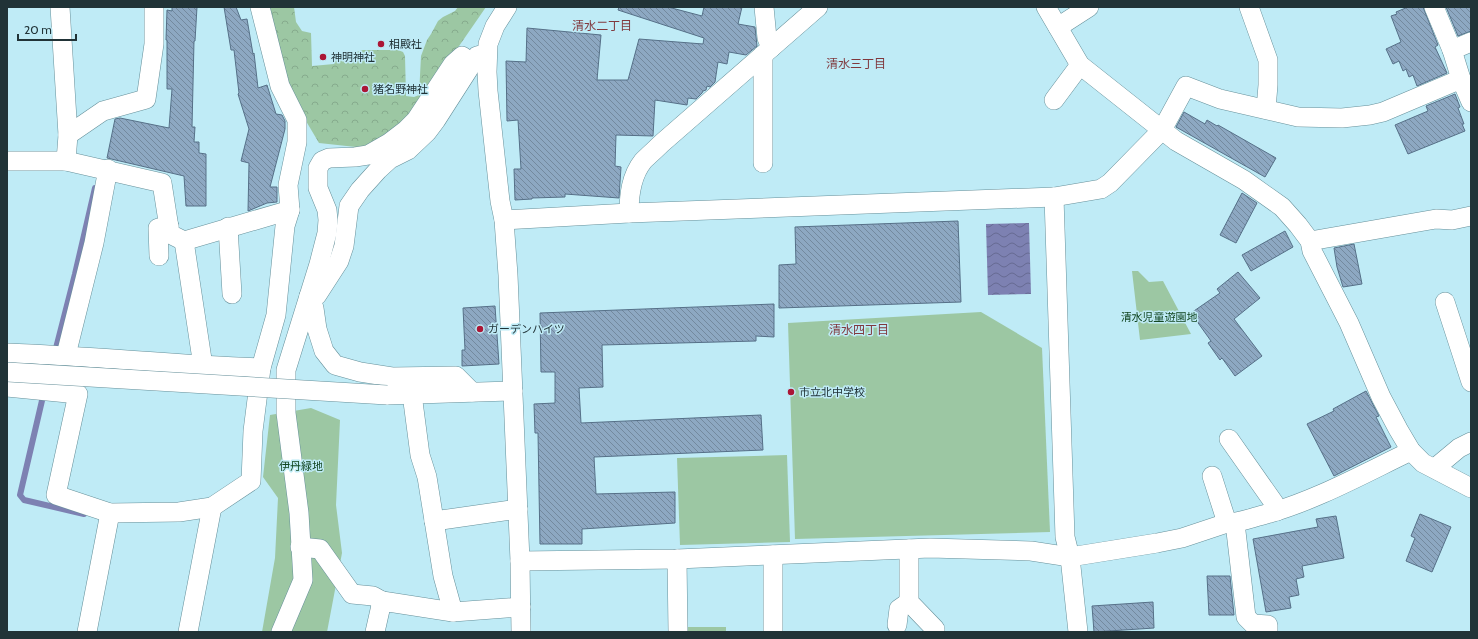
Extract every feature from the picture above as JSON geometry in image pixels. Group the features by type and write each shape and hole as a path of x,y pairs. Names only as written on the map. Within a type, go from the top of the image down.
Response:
{"street":[{"path":"60,7 68,135 66,161"},
{"path":"68,135 103,111 146,99 154,44 154,7"},
{"path":"7,387 78,394 56,495 110,513 179,512 212,507 251,481 253,430 260,368 276,315 285,226 290,210 288,185 298,142 297,120 280,86 260,7"},
{"path":"309,296 317,295 337,265 344,246 349,206 368,179 386,162 408,150 427,132 480,58 488,44 492,32 507,7"},
{"path":"763,163 767,51 764,7"},
{"path":"629,213 629,195 633,179 642,162 818,7"},
{"path":"1046,7 1080,65 1176,141 1263,192 1282,207 1298,225 1310,241 1312,251 1349,324 1382,397 1398,429 1411,450 1423,463 1471,488"},
{"path":"1058,27 1089,7"},
{"path":"1249,7 1268,60 1266,109"},
{"path":"1434,7 1471,102"},
{"path":"1452,50 1471,42"},
{"path":"281,632 303,580 299,513 286,412 286,370 319,264 327,233 328,220 318,188 318,168 322,161 329,158 368,155 389,143 416,120 453,64 462,56 480,58"},
{"path":"480,58 488,91 500,201 504,220 508,275 520,561 521,630"},
{"path":"1054,100 1080,65"},
{"path":"504,220 629,213 1054,197 1101,189 1110,183 1162,130 1186,86 1220,99 1298,118 1342,118 1370,116 1383,112 1461,79"},
{"path":"7,161 66,161 108,169 162,183 170,234 184,241 290,210"},
{"path":"66,355 94,242 108,169"},
{"path":"1054,197 1065,537 1070,557 1078,632"},
{"path":"1310,241 1436,219 1452,220 1471,216"},
{"path":"158,256 158,228 169,226"},
{"path":"228,227 232,294"},
{"path":"184,241 202,366"},
{"path":"309,296 314,308 317,329 324,351 335,365 360,372 392,377 456,376 472,392"},
{"path":"1445,302 1463,330 1471,382"},
{"path":"7,353 66,355 202,366 260,368"},
{"path":"7,372 387,395 513,391"},
{"path":"412,394 420,455 427,477 443,576 453,612"},
{"path":"1229,439 1274,503 1277,511"},
{"path":"1435,468 1459,448 1471,442"},
{"path":"520,561 677,559 930,548 1031,551 1070,557 1182,538 1277,511 1326,492 1411,450"},
{"path":"1212,476 1231,523 1246,617 1253,624 1268,625 1268,632"},
{"path":"188,632 212,507"},
{"path":"434,521 518,509"},
{"path":"87,632 110,513"},
{"path":"300,548 320,549 352,594 373,596 382,601 453,612 520,607"},
{"path":"909,549 909,602 935,629 935,632"},
{"path":"773,555 773,632"},
{"path":"677,559 678,632"},
{"path":"375,632 382,601"},
{"path":"897,625 900,609 909,602"}],"green space":[{"path":"264,7 294,7 296,22 302,31 311,33 312,66 334,64 334,59 363,50 398,50 403,52 405,56 406,96 414,97 419,95 421,56 427,40 438,21 455,11 458,7 486,7 408,120 365,148 319,143 303,116 277,61"},
{"name":"清水児童遊園地","path":"1132,271 1138,271 1149,282 1163,281 1191,334 1140,340"},
{"path":"981,312 1042,348 1050,532 795,539 788,323"},
{"name":"伊丹緑地","path":"311,408 340,420 336,505 342,553 327,632 262,632 275,558 278,498 263,477 270,415"},
{"path":"787,455 790,542 680,545 677,458"},
{"path":"688,627 726,627 726,632 681,632 688,631"}],"water":[{"path":"1029,223 1031,294 988,295 986,224"}],"building":[{"path":"172,7 197,7 194,41 192,127 195,127 194,142 199,142 199,153 206,154 206,206 186,206 184,176 107,158 115,119 120,118 169,128 172,89 167,89 166,40 167,10 172,11"},
{"path":"224,7 236,7 241,20 247,19 253,54 254,53 258,88 267,85 276,114 282,115 285,121 285,129 270,187 277,187 277,202 267,203 248,211 249,163 241,161 249,129 238,94 234,50 231,50"},
{"path":"619,7 668,7 702,16 704,7 742,7 738,24 755,27 757,46 746,55 729,52 727,64 718,62 715,82 710,87 707,86 706,90 703,91 696,99 688,98 687,105 655,100 653,136 616,135 615,166 621,167 619,198 565,194 565,197 515,200 514,169 521,169 518,120 507,121 506,61 526,62 527,28 601,35 597,80 628,80 639,39 703,44 704,38 618,10"},
{"path":"1408,7 1423,7 1438,45 1435,47 1447,73 1417,86 1413,75 1409,77 1406,69 1403,71 1399,61 1393,64 1386,49 1401,42 1391,16"},
{"path":"1446,7 1471,7 1471,31 1458,36"},
{"path":"1455,94 1460,107 1458,108 1465,131 1408,154 1395,125 1428,111 1426,106"},
{"path":"1184,112 1205,124 1207,120 1217,126 1218,125 1276,158 1265,177 1176,127"},
{"path":"1242,193 1257,203 1236,243 1220,235"},
{"path":"958,221 961,302 779,308 779,265 796,264 795,227"},
{"path":"1285,231 1293,247 1251,271 1242,255"},
{"path":"1354,244 1362,284 1343,287 1337,267 1334,248"},
{"path":"1238,272 1260,298 1234,319 1262,356 1235,376 1222,358 1220,360 1208,343 1211,341 1191,313 1220,293 1217,289"},
{"path":"774,304 774,337 756,336 756,341 602,345 603,387 579,388 581,423 761,415 763,450 594,457 596,494 675,492 675,523 582,529 582,544 540,544 538,433 535,433 534,404 555,403 555,372 541,372 540,313"},
{"name":"ガーデンハイツ","path":"495,306 499,364 462,366 462,350 465,350 463,308"},
{"path":"1366,391 1379,416 1376,417 1391,447 1334,476 1307,424 1334,411 1333,409"},
{"path":"1420,514 1451,527 1432,572 1406,561 1415,538 1411,536"},
{"path":"1336,516 1344,558 1302,566 1304,577 1296,579 1299,595 1289,597 1291,608 1266,612 1253,539 1318,527 1316,519"},
{"path":"1207,576 1230,576 1234,615 1209,615"},
{"path":"1153,602 1154,628 1094,632 1092,606"}],"waterway":[{"path":"55,352 95,188"},
{"path":"44,392 20,495 24,500 84,514"}],"place":[{"name":"相殿社","path":"381,44"},
{"name":"神明神社","path":"323,57"},
{"name":"猪名野神社","path":"365,89"},
{"name":"ガーデンハイツ","path":"480,329"},
{"name":"市立北中学校","path":"791,392"}],"district":[{"name":"清水二丁目","path":"602,26"},
{"name":"清水三丁目","path":"856,64"},
{"name":"清水四丁目","path":"859,330"}]}
